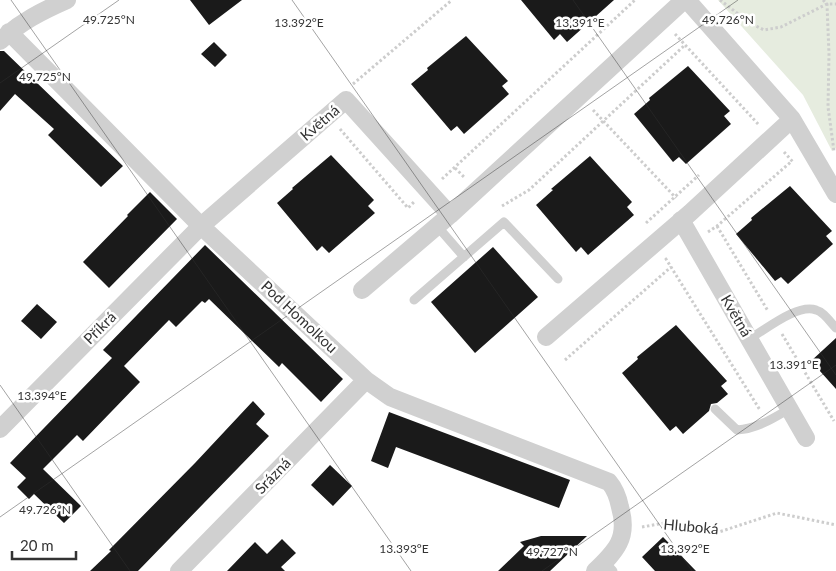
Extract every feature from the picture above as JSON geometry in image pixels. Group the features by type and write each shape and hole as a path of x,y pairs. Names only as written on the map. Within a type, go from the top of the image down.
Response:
{"street":[{"path":"5,37 34,15 67,0"},
{"path":"362,290 444,220 685,0 792,119 836,194"},
{"name":"Pod Homolkou","path":"5,37 201,226 366,380 390,396 609,482 618,498 624,518 624,530"},
{"name":"Květná","path":"201,226 328,116 348,93 428,191 444,220"},
{"path":"546,337 686,217 792,119"},
{"name":"Květná","path":"686,217 694,242 806,438"},
{"name":"Příkrá","path":"0,429 201,226"},
{"name":"Srázná","path":"180,571 366,380"},
{"path":"604,568 619,545 624,530"}],"lane":[{"path":"444,220 464,257"},
{"path":"414,300 504,222 558,279"},
{"path":"749,339 796,311 806,308 821,312 836,328"},
{"path":"715,409 737,430 746,429 767,421 789,409"}],"path":[{"path":"348,93 452,0"},
{"path":"328,116 408,208 455,168 636,0"},
{"path":"720,0 750,23 764,30 781,27 827,4 836,4"},
{"path":"824,0 827,4 829,54 828,107 836,161 824,172"},
{"path":"662,20 798,168"},
{"path":"455,168 495,211 529,190 685,45"},
{"path":"580,96 675,197 686,217"},
{"path":"751,130 758,124"},
{"path":"767,421 666,259 717,226 792,160"},
{"path":"645,224 702,172"},
{"path":"565,360 671,267"},
{"name":"Hluboká","path":"624,530 670,522 719,532 777,513 836,525"}],"shaded area":[{"path":"718,0 836,0 836,148 832,151 803,95"}],"building":[{"path":"190,0 242,0 209,25"},
{"path":"521,0 614,0 567,42 560,34 554,40"},
{"path":"466,36 508,81 502,86 509,94 464,134 457,126 451,131 411,84 428,70 427,68"},
{"path":"214,42 227,55 215,67 201,54"},
{"path":"0,51 4,51 123,166 101,187 48,135 54,129 15,94 0,111"},
{"path":"688,66 730,111 724,116 731,124 686,164 679,157 673,162 634,114 650,100 649,98"},
{"path":"331,155 374,200 368,206 375,213 329,253 322,246 317,251 277,203"},
{"path":"590,156 632,202 627,207 634,215 588,255 581,247 576,252 536,205 553,190 551,189"},
{"path":"790,186 832,231 826,236 833,244 788,284 781,277 775,281 736,234 752,220 751,218"},
{"path":"150,192 177,219 109,288 83,262"},
{"path":"205,245 343,379 321,402 282,363 279,367 209,299 205,303 202,301 176,327 169,320 124,366 140,382 83,441 77,435 43,469 81,506 64,523 34,494 29,499 17,487 26,478 10,463 112,358 103,350"},
{"path":"493,247 538,297 475,353 431,302"},
{"path":"37,304 57,322 41,339 21,321"},
{"path":"676,325 727,381 721,386 728,394 717,403 711,404 709,411 683,434 676,426 670,431 622,373 638,359 637,357"},
{"path":"836,338 836,389 811,361"},
{"path":"253,401 265,414 256,424 269,436 138,571 90,571 111,551 109,550"},
{"path":"389,412 570,480 559,508 396,447 388,468 371,461"},
{"path":"330,465 352,486 333,506 311,485"},
{"path":"541,536 587,536 550,571 498,571 524,546 520,542"},
{"path":"663,537 696,571 655,571 642,557"},
{"path":"282,539 296,553 281,567 285,571 227,571 255,542 267,554"}]}
